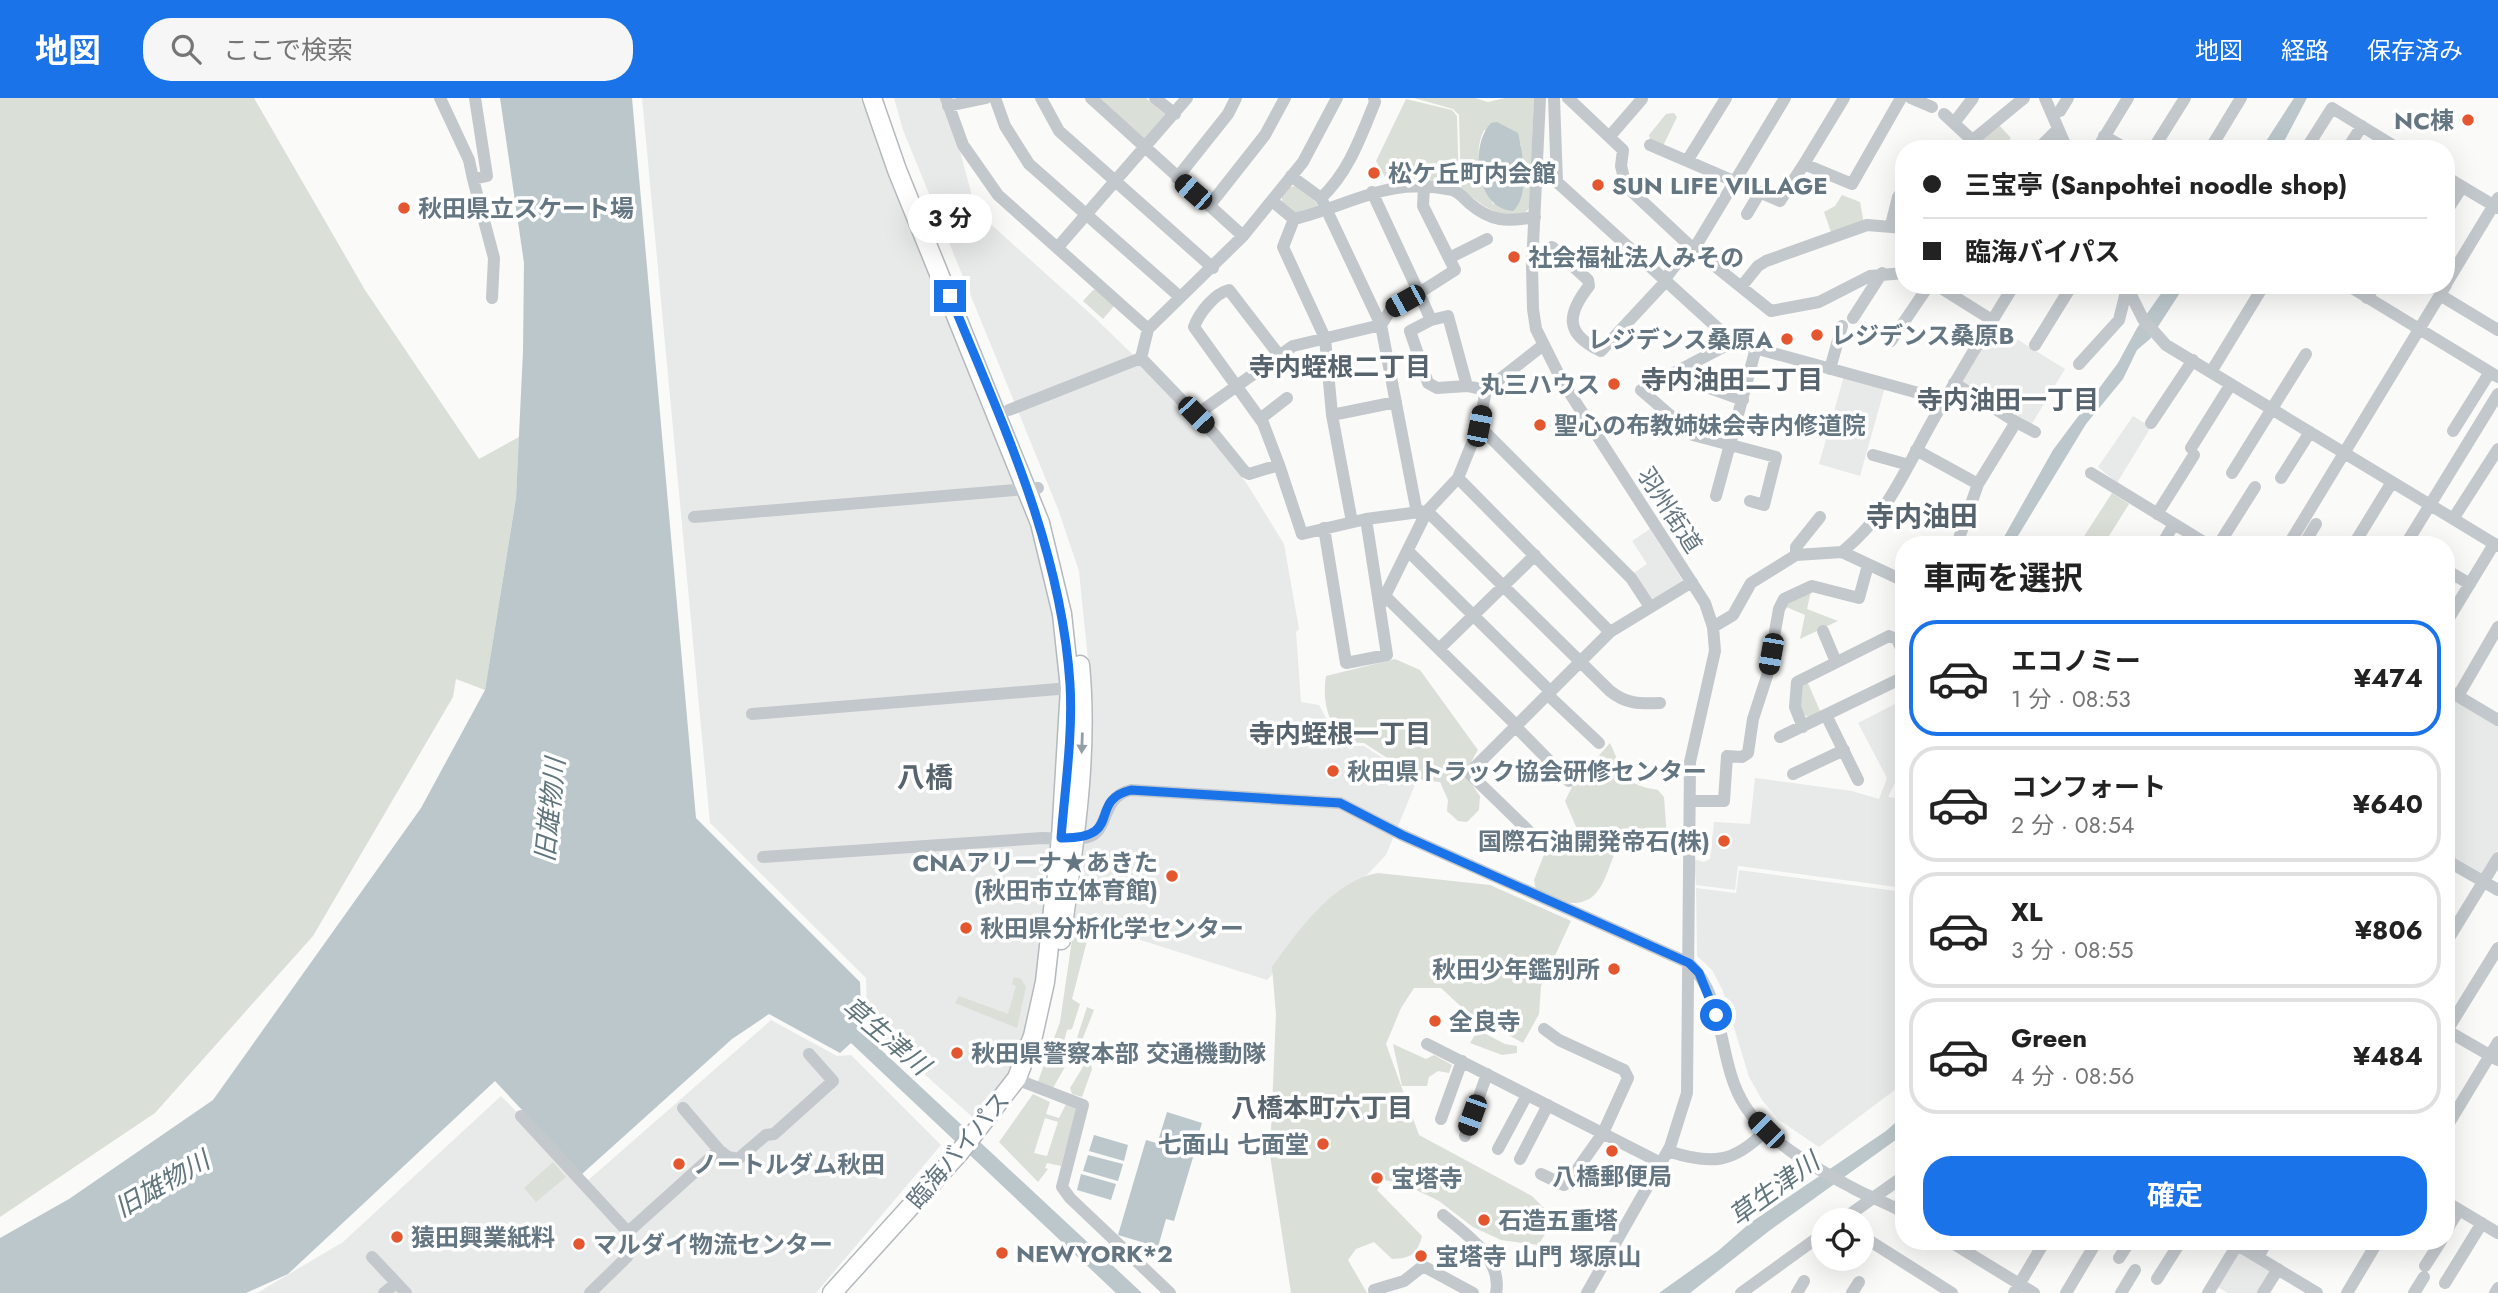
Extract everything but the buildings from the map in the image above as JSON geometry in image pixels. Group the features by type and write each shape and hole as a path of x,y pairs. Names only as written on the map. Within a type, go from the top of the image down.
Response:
{"highway":[{"name":"臨海バイパス","path":"872,98 897,170 1033,488 1069,585 1080,660 1083,742 1045,982 1033,1036 1017,1078 984,1133"},
{"name":"臨海バイパス","path":"848,1293 1026,1083 1038,1056 1052,1006 1068,838 1070,688 1057,583 1033,488 1009,410 894,130 884,98"},
{"name":"臨海バイパス","path":"832,1293 963,1158"}],"street":[{"path":"440,98 469,160 494,258 492,298"},
{"path":"473,179 487,176 475,98"},
{"path":"986,98 947,102 963,145 976,168 998,195 1148,329"},
{"path":"995,98 1005,126 1029,164 1180,297"},
{"path":"1041,98 1059,131 1213,268"},
{"path":"1091,98 1243,236"},
{"path":"1155,98 1175,114"},
{"path":"1058,247 1146,149 1187,98"},
{"path":"1177,178 1228,114 1236,98"},
{"path":"1209,206 1265,135 1285,98"},
{"path":"1324,203 1348,164 1375,102 1374,98"},
{"name":"羽州街道","path":"1541,98 1532,309 1542,346 1705,603 1713,627 1713,667 1690,762 1688,1084 1683,1112 1664,1157 1587,1293"},
{"path":"1554,98 1557,182 1733,342 1944,400"},
{"path":"1569,98 1623,150 1625,155 1621,166 1626,186 1692,247 1771,311 1819,302 1852,283 1882,273 1895,273"},
{"path":"1687,161 1726,98"},
{"path":"1552,247 1588,280 1589,286 1573,306 1572,322 1582,340 1601,351 1666,280 1692,247 1785,98"},
{"path":"1650,145 1780,201 1844,98"},
{"path":"1804,164 1852,184 1901,98"},
{"path":"1911,98 1932,107"},
{"path":"1964,140 1949,118 1973,98"},
{"path":"1972,140 2024,98"},
{"path":"2045,98 2063,140"},
{"path":"2060,111 2068,98"},
{"path":"2103,140 2128,98"},
{"path":"2159,140 2185,98"},
{"path":"2215,140 2241,98"},
{"path":"1609,136 1642,99"},
{"path":"1141,358 1148,329 1243,236 1303,162 1332,100"},
{"path":"2312,140 2332,108 2385,140"},
{"path":"2353,140 2362,126"},
{"path":"2047,140 2058,128"},
{"path":"2105,136 2112,140"},
{"path":"1292,176 1324,203 1381,325 1422,512 1621,700 1635,704 1660,703"},
{"path":"2455,183 2496,204 2455,270"},
{"path":"1352,522 1332,415 1325,338 1283,247 1294,219 1324,203 1398,186 1454,190 1484,214 1502,222 1535,218"},
{"path":"1196,415 1279,355 1302,343 1381,325 1392,308 1451,275 1455,270 1423,206 1424,187"},
{"path":"2455,198 2462,187"},
{"path":"1372,192 1431,320"},
{"path":"1747,214 1760,192"},
{"path":"1272,201 1294,219"},
{"path":"1741,287 1758,266 1766,261 1867,225 1895,227"},
{"path":"1449,258 1487,239"},
{"path":"1830,369 1847,322 1882,273"},
{"path":"1279,355 1227,289 1210,301 1194,327 1260,419 1302,534 1366,519 1422,512"},
{"path":"1891,341 1923,294"},
{"path":"1958,294 1992,320"},
{"path":"1842,552 1877,520 1944,400 2008,294"},
{"path":"2035,345 2066,294"},
{"path":"2079,365 2119,320 2125,294"},
{"path":"2131,294 2136,306 2166,345 2496,545 2455,608"},
{"path":"2211,372 2259,294"},
{"path":"2361,294 2494,374 2453,431"},
{"path":"2367,298 2369,294"},
{"path":"2294,536 2440,294"},
{"path":"2452,294 2498,330"},
{"path":"1467,386 1448,316 1431,320 1410,331 1428,383 1437,388 1467,386 1486,390"},
{"path":"1733,342 1641,390 1693,435 1776,457 1764,505 1750,501"},
{"path":"1384,601 1409,552 1422,512 1458,478 1479,426 1486,390 1542,346"},
{"path":"1716,496 1756,348"},
{"path":"2232,473 2306,354"},
{"path":"1009,410 1141,358"},
{"path":"1141,358 1249,474 1279,465"},
{"path":"2151,423 2193,360"},
{"path":"1694,379 1707,387 1744,400"},
{"path":"1954,383 2035,432"},
{"path":"2157,514 2231,384"},
{"path":"2411,536 2498,394"},
{"path":"1260,419 1287,398"},
{"path":"1332,415 1396,402"},
{"path":"1960,536 1979,485 2017,422"},
{"path":"1479,426 1631,579 1650,607"},
{"path":"2281,478 2310,432"},
{"path":"2454,519 2498,449"},
{"path":"1916,450 1979,485"},
{"path":"1872,455 1909,465"},
{"path":"2091,473 2194,536"},
{"path":"1458,478 1610,632"},
{"path":"2359,536 2392,482"},
{"path":"2224,536 2255,487"},
{"path":"694,517 1033,488"},
{"path":"1796,555 1796,547 1820,517"},
{"path":"1324,528 1346,663 1387,655 1384,601 1366,519"},
{"path":"2167,536 2174,523"},
{"path":"2309,536 2316,524"},
{"path":"1409,552 1599,743"},
{"path":"1713,627 1733,615 1751,583 1796,555 1842,552 1895,577"},
{"path":"1438,649 1535,555"},
{"path":"1691,801 1724,801 1727,756 1748,753 1753,719 1767,676 1779,609 1784,599 1812,586 1859,598 1868,565"},
{"path":"2455,575 2470,584"},
{"path":"1542,844 1469,773 1610,632 1692,583"},
{"path":"1384,601 1438,649 1569,781"},
{"path":"2455,688 2498,627"},
{"path":"1823,631 1836,662"},
{"path":"1802,727 1794,708 1797,682 1889,636 1895,638"},
{"path":"1780,737 1895,681"},
{"path":"752,714 1070,688"},
{"path":"2455,694 2498,720"},
{"path":"1826,715 1858,780"},
{"path":"1793,775 1844,750"},
{"path":"763,857 1068,838 1095,834 1113,800 1131,790 1340,803 1414,840 1689,963 1699,973 1708,990 1737,1091 1745,1107 1766,1130 1815,1165 1849,1186 1895,1208"},
{"path":"2455,928 2498,858"},
{"path":"2455,865 2498,890"},
{"path":"2455,1018 2498,948"},
{"path":"1541,1174 1564,1185 1603,1133 1628,1074 1544,1030"},
{"path":"2455,1036 2494,1058"},
{"path":"2455,1115 2494,1058 2498,1042"},
{"path":"1427,1044 1603,1133 1664,1157 1706,1162 1720,1159 1744,1150 1766,1130"},
{"path":"683,1108 719,1150 728,1157 738,1159 766,1135 774,1134 832,1081 809,1054"},
{"path":"1441,1119 1462,1061"},
{"path":"1465,1136 1487,1074"},
{"path":"1026,1083 1083,1105 1062,1187 1070,1198 1170,1293"},
{"path":"1498,1149 1527,1095"},
{"path":"1520,1159 1548,1105"},
{"path":"521,1116 628,1232 627,1257 590,1293"},
{"path":"628,1232 719,1150"},
{"path":"1858,1208 1895,1182"},
{"path":"2455,1208 2498,1233"},
{"path":"2455,1216 2459,1210"},
{"path":"1443,1215 1481,1247 1498,1275 1496,1293"},
{"path":"2445,1283 2482,1223"},
{"path":"1743,1293 1811,1243"},
{"path":"1874,1244 1952,1293"},
{"path":"1967,1250 2017,1288 2034,1293"},
{"path":"2017,1288 2040,1250"},
{"path":"2066,1293 2092,1250"},
{"path":"2119,1258 2124,1250"},
{"path":"2158,1279 2176,1250"},
{"path":"2208,1293 2230,1250"},
{"path":"2246,1250 2278,1269 2298,1288 2317,1293"},
{"path":"2258,1257 2262,1250"},
{"path":"2347,1293 2373,1250"},
{"path":"2414,1293 2436,1250"},
{"path":"372,1257 406,1293"},
{"path":"1374,1290 1404,1281 1423,1266 1472,1293"},
{"path":"2263,1293 2278,1269"},
{"path":"2121,1293 2135,1270"},
{"path":"1797,1293 1804,1281"},
{"path":"384,1293 396,1283"},
{"path":"2495,1293 2498,1287"}],"shaded area":[{"path":"0,98 254,98 365,290 479,459 519,437 516,498 485,690 456,679 453,697 313,936 155,1113 0,1217"},
{"path":"642,98 860,98 1015,471 1053,588 1065,707 1035,1006 1011,1074 978,1122 867,1023 866,978 710,823"},
{"path":"894,98 941,98 960,151 976,211 1094,317 1195,415 1247,484 1284,544 1299,629 1296,632 1301,702 1319,705 1341,746 1364,746 1417,780 1386,855 1267,980 1074,919 1082,870 1093,710 1079,571 1058,509 903,130"},
{"path":"1095,98 1146,98 1165,114 1143,140"},
{"path":"1414,98 1475,98 1488,102 1505,98 1534,98 1529,208 1522,215 1514,217 1495,212 1461,189 1459,115 1453,109","holes":["1484,130 1521,144 1521,197 1493,204 1480,167 1479,148"]},
{"path":"1406,99 1452,110 1457,116 1459,188 1385,177 1376,161"},
{"path":"1674,113 1677,117 1663,146 1650,140 1649,135 1666,114"},
{"path":"1997,123 2011,138 2009,140 1976,140"},
{"path":"1295,186 1316,202 1318,207 1295,214 1282,204 1282,197 1290,187"},
{"path":"1842,195 1860,202 1864,224 1832,235 1824,212 1835,206"},
{"path":"1098,289 1115,305 1103,319 1083,301 1093,290"},
{"path":"1994,325 2065,369 2030,427 1958,384"},
{"path":"1844,376 1885,387 1860,476 1819,464"},
{"path":"2133,416 2151,427 2117,483 2098,467"},
{"path":"2112,493 2129,504 2109,536 2084,536"},
{"path":"1650,529 1683,581 1649,603 1631,575 1647,564 1632,541"},
{"path":"1811,591 1807,609 1838,621 1800,639 1805,615 1784,606"},
{"path":"1395,659 1420,670 1478,750 1469,773 1480,796 1479,810 1467,822 1458,821 1447,811 1448,800 1440,782 1421,780 1364,743 1343,742 1333,726 1326,703 1326,676"},
{"path":"1807,681 1821,713 1811,718 1803,713 1800,705 1800,685"},
{"path":"2455,699 2498,725 2498,850 2481,878 2455,861"},
{"path":"1895,704 1895,783 1888,797 1895,798 1895,887 1738,866 1735,890 1696,885 1694,859 1704,862 1710,859 1714,822 1750,824 1755,778 1852,791 1879,799 1887,778 1858,723"},
{"path":"1610,743 1622,770 1631,781 1658,790 1664,797 1668,851 1623,839 1605,879 1593,896 1584,901 1563,902 1536,890 1534,880 1545,852 1560,856 1576,845 1577,829 1565,801 1573,785"},
{"path":"1739,870 1895,891 1895,1090 1819,1147 1779,1120 1762,1100 1749,1077 1723,991 1712,970 1697,956 1696,888 1736,893"},
{"path":"1378,873 1490,885 1571,921 1541,986 1539,1014 1523,1043 1468,1013 1441,988 1414,988 1401,1008 1386,1044 1419,1135 1532,1196 1549,1213 1548,1230 1538,1245 1501,1240 1473,1227 1439,1201 1402,1183 1383,1180 1377,1190 1422,1236 1415,1251 1404,1258 1392,1259 1374,1242 1356,1249 1348,1260 1367,1293 1291,1293 1270,1155 1276,1014 1272,967 1318,909 1346,886"},
{"path":"1078,932 1088,937 1072,999 1080,1004 1072,1029 1067,1030 1061,1053 1070,1058 1053,1088 1037,1084 1060,1022 1072,940"},
{"path":"1014,977 1021,979 1026,987 1017,1028 955,1003 959,996 1008,1014 1016,986 1012,984"},
{"path":"1087,1007 1094,1010 1079,1048 1077,1038"},
{"path":"771,1020 837,1056 851,1055 941,1145 816,1293 257,1293 343,1242 501,1096 586,1182"},
{"path":"1478,1030 1505,1044 1517,1046 1517,1053 1502,1055 1470,1043"},
{"path":"1393,1044 1426,1059 1434,1055 1452,1065 1449,1073 1438,1071 1429,1077 1427,1086 1402,1086"},
{"path":"1086,1062 1091,1064 1092,1069 1082,1097 1072,1094 1070,1088"},
{"path":"1033,1094 1050,1102 1046,1114 1059,1118 1066,1104 1077,1107 1061,1166 1047,1163 1045,1168 1048,1169 1038,1182 999,1142","holes":["1045,1118 1058,1122 1047,1156 1034,1153"]},
{"path":"553,1162 566,1177 536,1202 524,1188"},
{"path":"2237,1250 2275,1270 2261,1293 2228,1293 2216,1286"}],"water":[{"name":"旧雄物川","path":"500,98 632,98 696,818 860,982 862,1032 1142,1293 1116,1293 851,1043 840,1053 769,1014 732,1039 582,1174 495,1081 288,1274 246,1293 0,1293 0,1238 69,1199 213,1100 421,808 485,690 516,498 523,351 524,263"},
{"path":"2294,98 2307,98 2285,140 2267,140"},
{"path":"1497,122 1518,133 1520,142 1523,163 1522,196 1513,211 1501,208 1491,200 1480,175 1480,146 1484,133 1491,123"},
{"path":"2161,294 2179,294 2150,339 2137,350 2123,379 2086,424 2018,536 2005,536 2053,450 2118,363 2137,328"},
{"path":"1167,1112 1202,1123 1194,1149 1159,1138"},
{"path":"1895,1123 1895,1140 1769,1231 1690,1293 1659,1293 1718,1251 1750,1223"},
{"path":"1094,1135 1128,1145 1124,1161 1089,1151"},
{"path":"1146,1140 1194,1154 1174,1221 1166,1219 1158,1247 1118,1235"},
{"path":"1088,1155 1123,1164 1118,1181 1083,1171"},
{"path":"1081,1174 1116,1184 1111,1200 1077,1190"}],"place":[{"name":"NC棟","path":"2468,120"},
{"name":"松ケ丘町内会館","path":"1374,173"},
{"name":"SUN LIFE VILLAGE","path":"1598,185"},
{"name":"秋田県立スケート場","path":"404,208"},
{"name":"社会福祉法人みその","path":"1514,257"},
{"name":"レジデンス桑原B","path":"1817,335"},
{"name":"レジデンス桑原A","path":"1787,339"},
{"name":"丸三ハウス","path":"1614,384"},
{"name":"聖心の布教姉妹会寺内修道院","path":"1540,425"},
{"name":"秋田県トラック協会研修センター","path":"1333,771"},
{"name":"国際石油開発帝石(株)","path":"1724,841"},
{"name":"CNAアリーナ★あきた (秋田市立体育館)","path":"1172,876"},
{"name":"秋田県分析化学センター","path":"966,928"},
{"name":"秋田少年鑑別所","path":"1614,969"},
{"name":"全良寺","path":"1435,1021"},
{"name":"秋田県警察本部 交通機動隊","path":"957,1053"},
{"name":"七面山 七面堂","path":"1323,1144"},
{"name":"八橋郵便局","path":"1612,1151"},
{"name":"ノートルダム秋田","path":"679,1164"},
{"name":"宝塔寺","path":"1377,1178"},
{"name":"石造五重塔","path":"1484,1220"},
{"name":"猿田興業紙料","path":"397,1237"},
{"name":"マルダイ物流センター","path":"579,1244"},
{"name":"NEWYORK*2","path":"1002,1253"},
{"name":"宝塔寺 山門 塚原山","path":"1421,1256"}],"district":[{"name":"寺内蛭根二丁目","path":"1340,367"},
{"name":"寺内油田二丁目","path":"1732,380"},
{"name":"寺内油田一丁目","path":"2008,400"},
{"name":"寺内油田","path":"1922,516"},
{"name":"寺内蛭根一丁目","path":"1340,734"},
{"name":"八橋","path":"925,777"},
{"name":"八橋本町六丁目","path":"1322,1108"}],"route":[{"path":"950,296 1028,489 1057,583 1070,688 1061,838 1087,838 1095,834 1107,807 1119,795 1131,790 1340,803 1402,835 1689,963 1699,973 1708,990 1716,1015"}],"water label":[{"name":"草生津川","path":"886,1036"},
{"name":"草生津川","path":"1774,1189"}]}
